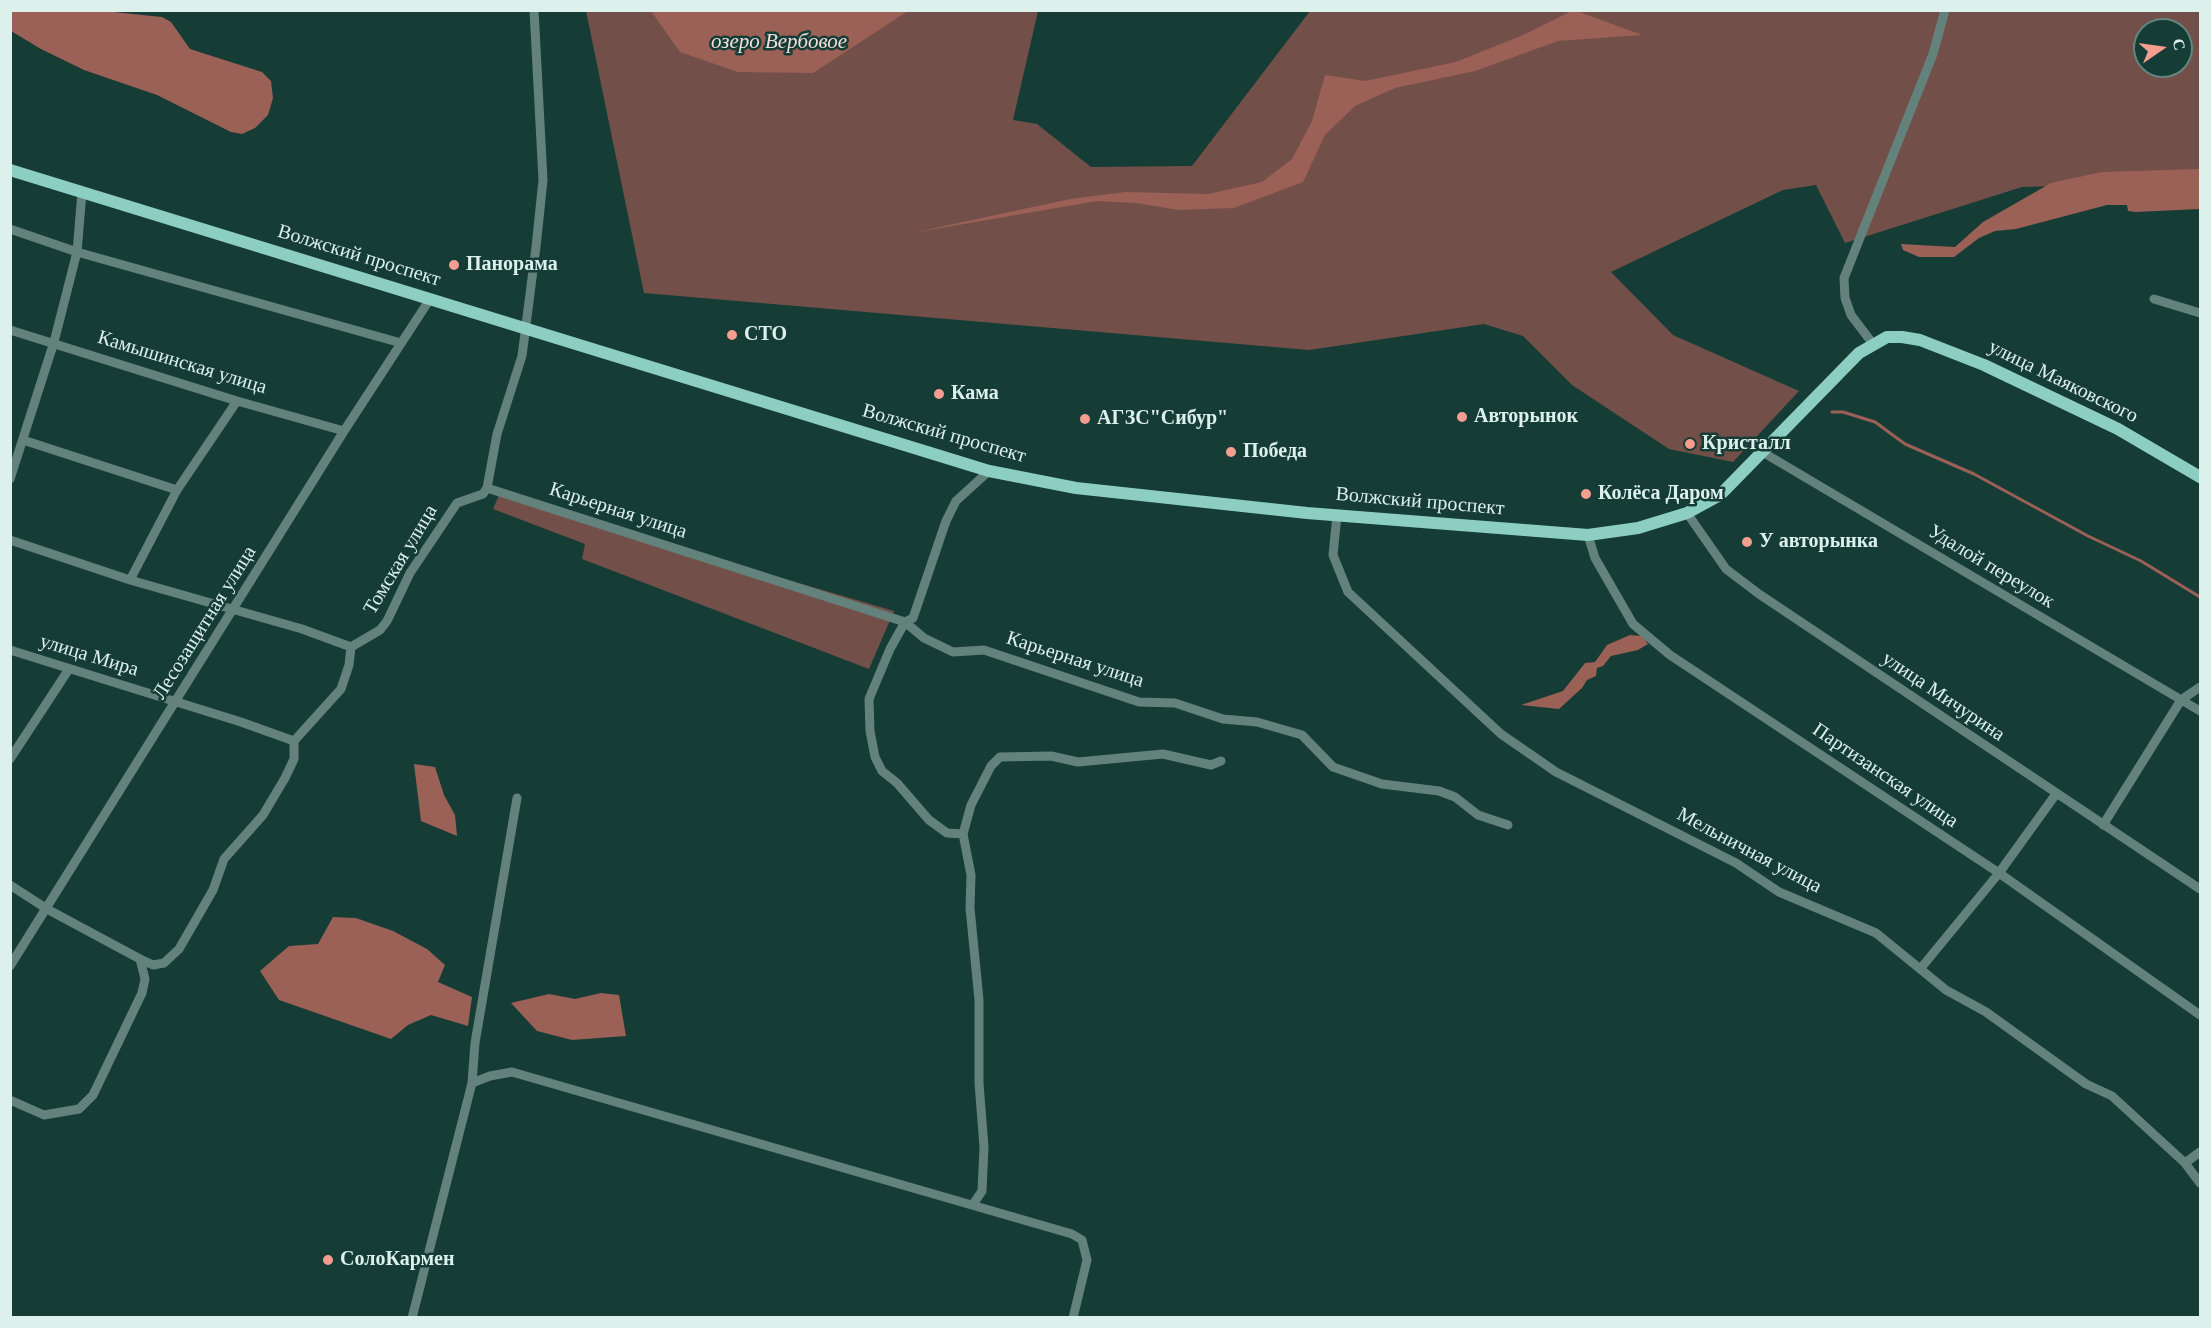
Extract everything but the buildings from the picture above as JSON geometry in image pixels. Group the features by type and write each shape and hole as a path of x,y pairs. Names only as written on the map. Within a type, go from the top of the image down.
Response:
{"main road":[{"name":"Волжский проспект","path":"10,170 989,471 1076,488 1337,515 1588,536 1638,528 1687,513 1720,495 1764,453 1840,370 1873,344 1887,337 1902,337"},
{"name":"улица Маяковского","path":"1902,337 1920,340 1984,364 2118,429 2200,477"}],"street":[{"path":"488,488 497,434 522,356 543,180 534,10"},
{"path":"1873,344 1851,315 1845,298 1844,278 1933,54 1945,10"},
{"path":"10,479 54,342 77,252 82,192"},
{"path":"10,229 77,252 401,344"},
{"name":"Лесозащитная улица","path":"10,966 177,702 344,431 430,299"},
{"path":"2154,299 2200,314"},
{"name":"Камышинская улица","path":"10,330 237,401 344,431"},
{"path":"130,580 177,490 237,401"},
{"path":"23,440 177,490"},
{"name":"Удалой переулок","path":"1764,453 2200,711"},
{"path":"963,834 946,833 929,820 897,783 882,771 875,757 870,730 869,699 876,677 905,622 913,618 946,521 957,501 989,471"},
{"name":"Карьерная улица","path":"488,488 905,622 924,638 953,652 984,650 1140,702 1175,703 1223,719 1257,722 1302,735 1333,767 1382,784 1439,791 1455,797 1478,816 1508,825"},
{"name":"Томская улица","path":"351,647 380,630 387,621 410,573 457,503 483,494 488,488"},
{"name":"улица Мичурина","path":"1687,513 1717,559 1734,575 2200,889"},
{"name":"Мельничная улица","path":"1337,515 1333,555 1348,592 1501,734 1556,772 1736,863 1779,892 1876,933 1946,990 1986,1012 2086,1084 2112,1096 2185,1164 2200,1183"},
{"name":"Партизанская улица","path":"1588,536 1595,558 1610,588 1633,624 1655,642 1998,873 2200,1015"},
{"path":"10,540 130,580 302,628 351,647 349,665 341,689 294,741 294,759 263,815 224,859 213,890 179,949 164,963 153,964 140,959 47,909 10,885"},
{"name":"улица Мира","path":"10,650 294,741"},
{"path":"11,757 69,669"},
{"path":"2103,825 2181,700 2200,687"},
{"path":"974,1203 981,1191 984,1147 979,1083 979,1000 970,908 971,875 963,834 971,805 991,766 1000,757 1052,756 1078,762 1163,754 1211,765 1221,761"},
{"path":"1921,968 1998,873 2056,794"},
{"path":"412,1317 472,1083 475,1043 517,798"},
{"path":"10,1100 44,1115 79,1109 93,1095 142,993 145,979 140,959"},
{"path":"472,1083 512,1072 974,1203 1072,1234 1082,1240 1087,1260 1073,1317"},
{"path":"2185,1164 2200,1152"}],"shaded area":[{"path":"586,11 1038,11 1013,120 1037,124 1091,167 1192,166 1310,11 2200,11 2200,181 2022,187 1845,243 1816,185 1783,190 1611,272 1673,335 1799,391 1733,462 1669,449 1572,385 1523,336 1484,324 1309,350 644,293"},
{"path":"499,495 894,611 869,669 582,559 585,544 493,509"}],"water":[{"path":"1574,10 1642,35 1558,41 1475,71 1395,88 1355,106 1325,135 1303,182 1234,208 1179,210 1136,203 1097,201 912,233 1070,199 1125,192 1208,194 1262,182 1292,159 1312,121 1325,75 1365,81 1456,62 1523,35"},
{"path":"10,11 104,11 162,17 171,22 190,49 262,72 271,81 273,98 268,115 255,128 242,134 231,132 157,95 84,70 41,49 11,31"},
{"name":"озеро Вербовое","path":"651,11 908,11 813,73 738,72 680,52"},
{"path":"2200,169 2200,209 2135,212 2128,211 2127,205 2107,205 2016,229 1995,231 1979,238 1954,257 1919,257 1903,250 1901,244 1955,247 1983,222 2051,183 2102,172"},
{"path":"1630,635 1642,636 1648,644 1638,650 1611,656 1603,666 1597,668 1596,676 1587,680 1582,688 1559,709 1521,705 1563,691 1585,663 1595,662 1607,645"},
{"path":"414,764 435,767 444,795 455,815 457,836 421,821"},
{"path":"333,917 356,918 393,931 427,949 445,965 438,982 472,997 468,1026 431,1015 408,1025 391,1039 279,1000 260,971 289,946 318,944"},
{"path":"601,993 619,995 626,1036 572,1040 537,1031 511,1003 549,994 575,999"}],"waterway":[{"path":"1832,412 1843,412 1875,422 1905,444 1974,474 2088,536 2141,561 2200,597"}],"place":[{"name":"Панорама","path":"454,265"},
{"name":"СТО","path":"732,335"},
{"name":"Кама","path":"939,394"},
{"name":"Авторынок","path":"1462,417"},
{"name":"АГЗС\"Сибур\"","path":"1085,419"},
{"name":"Кристалл","path":"1690,444"},
{"name":"Победа","path":"1231,452"},
{"name":"Колёса Даром","path":"1586,494"},
{"name":"У авторынка","path":"1747,542"},
{"name":"СолоКармен","path":"328,1260"}]}
